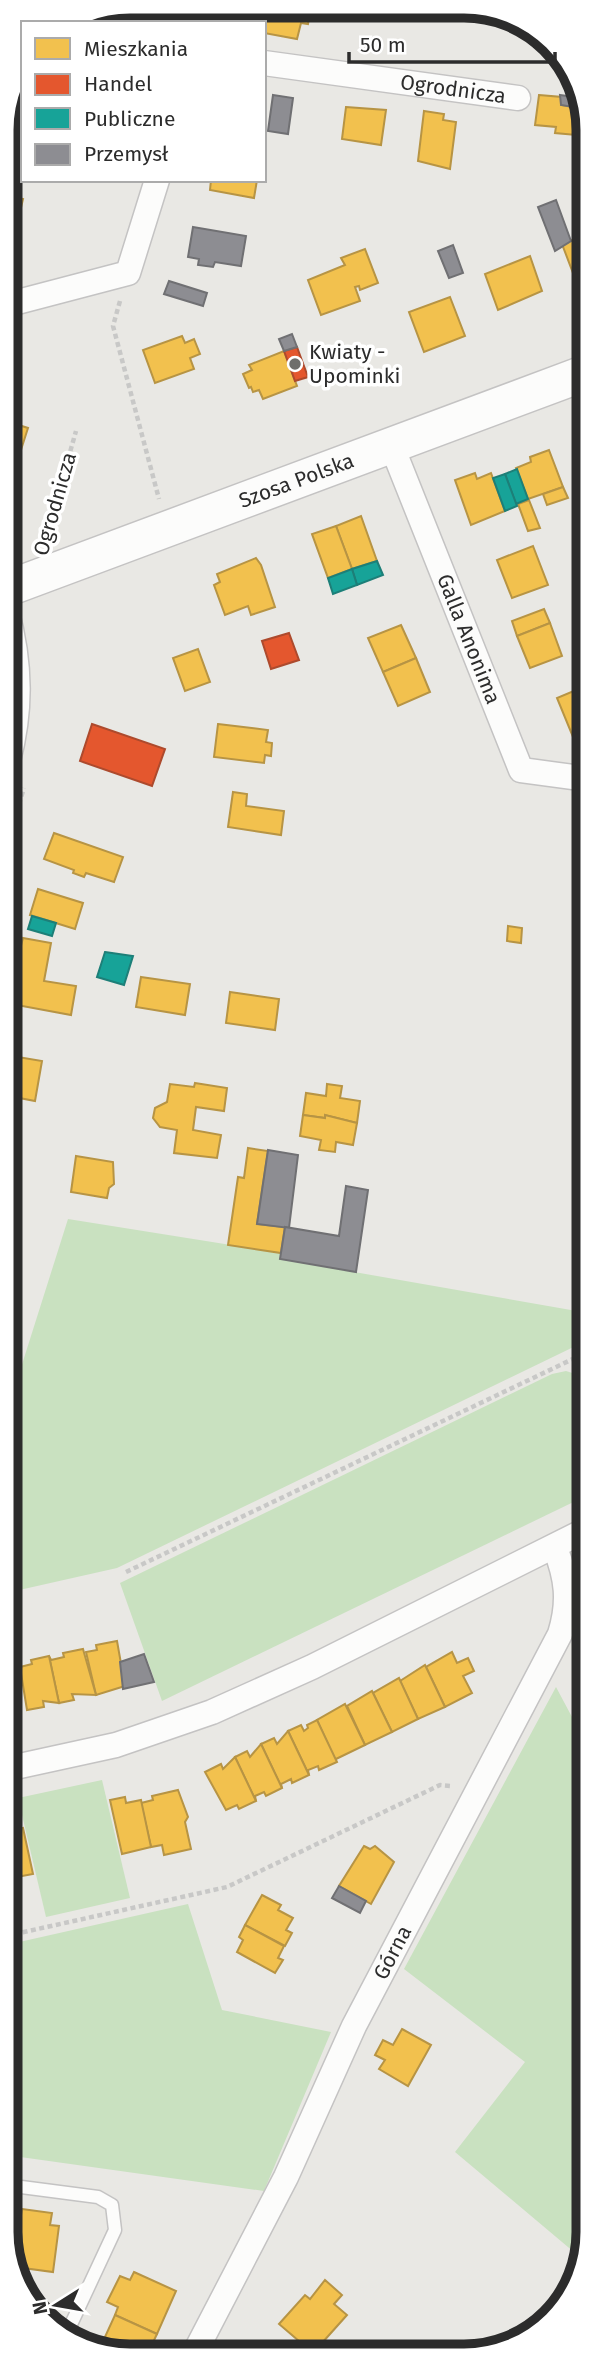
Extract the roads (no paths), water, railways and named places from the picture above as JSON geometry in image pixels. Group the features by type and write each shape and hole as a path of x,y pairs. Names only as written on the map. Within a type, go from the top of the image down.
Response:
{"street":[{"name":"Ogrodnicza","path":"266,63 518,98"},
{"path":"18,302 128,273 156,182"},
{"name":"Szosa Polska","path":"20,583 576,376"},
{"name":"Galla Anonima","path":"391,444 521,770 576,777"},
{"path":"18,684 18,709"},
{"path":"18,1766 116,1745 212,1712 576,1536"},
{"name":"Górna","path":"199,2344 286,2177 354,2026 560,1634 567,1601 567,1584 555,1548"}],"lane":[{"path":"567,1601 576,1607"},
{"path":"18,2187 98,2197 112,2205 115,2230 70,2326"}],"place":[{"name":"Kwiaty - Upominki","path":"295,364"}]}
